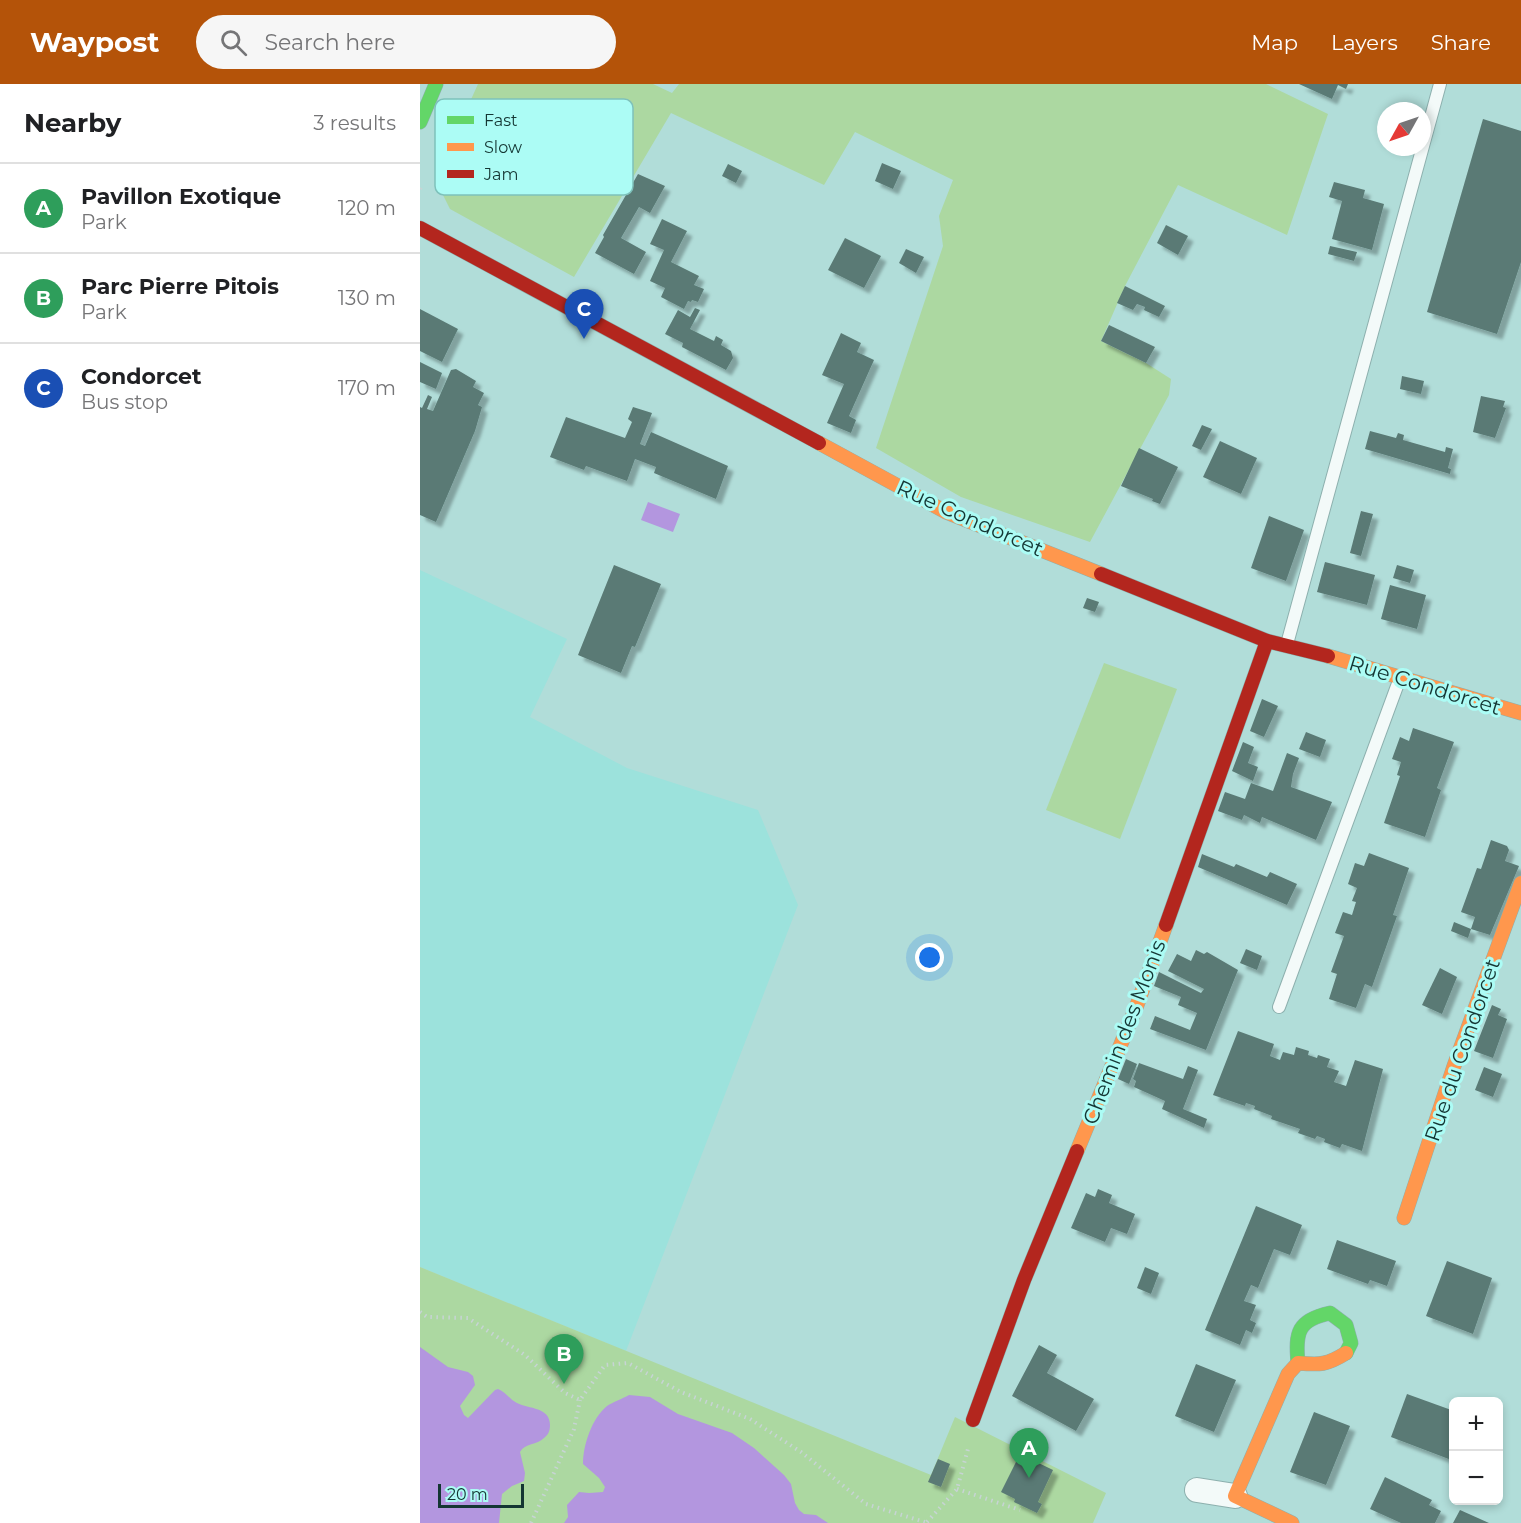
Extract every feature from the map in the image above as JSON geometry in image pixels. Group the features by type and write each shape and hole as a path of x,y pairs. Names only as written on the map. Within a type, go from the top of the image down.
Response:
{"street":[{"path":"420,122 436,84"},
{"name":"Rue Condorcet","path":"420,228 946,512 1267,641 1366,666 1521,713"},
{"name":"Chemin des Monis","path":"973,1420 1024,1280 1137,1005 1267,641"},
{"name":"Rue du Condorcet","path":"1404,1218 1454,1066 1521,883"},
{"path":"1235,1496 1288,1374 1298,1363 1295,1340 1301,1326 1314,1316 1330,1313 1346,1325 1351,1343 1347,1353 1331,1363 1318,1365 1298,1363"},
{"path":"1197,1490 1235,1496 1292,1523"}],"lane":[{"path":"1287,646 1440,84"},
{"path":"1279,1007 1401,677"}],"path":[{"path":"420,1312 428,1317 468,1318 525,1355 565,1393 580,1400"},
{"path":"531,1523 574,1429 580,1400 605,1365 628,1363 681,1392 750,1419 818,1464 866,1504 927,1522 957,1489 973,1420"},
{"path":"957,1489 1020,1510"}],"shaded area":[{"path":"648,502 680,514 673,532 641,520"},
{"path":"420,570 567,639 530,717 627,768 758,810 798,905 626,1351 420,1267"},
{"path":"420,1347 448,1367 468,1372 473,1376 475,1385 460,1406 468,1418 498,1389 517,1403 543,1412 549,1419 550,1429 547,1436 520,1452 525,1473 524,1481 512,1486 502,1494 499,1523 420,1523"},
{"path":"629,1395 650,1397 678,1414 732,1433 754,1448 784,1475 791,1484 799,1510 804,1514 816,1515 828,1523 564,1523 568,1517 567,1505 579,1492 603,1492 605,1487 599,1478 583,1464 587,1440 602,1411"}],"green space":[{"path":"478,84 653,84 672,93 679,84 1266,84 1328,114 1287,235 1178,185 1125,286 1101,341 1146,363 1171,379 1169,395 1090,542 961,497 876,448 943,246 939,216 953,180 855,132 824,185 671,113 633,177 633,99 471,99"},
{"path":"443,195 622,195 574,277 450,209"},
{"path":"1104,663 1177,689 1120,839 1046,810"},
{"path":"420,1267 931,1475 955,1417 1106,1493 1093,1523 420,1523"}],"building":[{"path":"1299,84 1348,84 1346,89 1338,85 1332,99"},
{"path":"1483,119 1521,131 1521,262 1497,334 1427,312"},
{"path":"882,163 901,171 893,189 875,181"},
{"path":"728,164 742,171 736,183 722,176"},
{"path":"638,174 665,186 650,213 639,207 621,238 646,252 634,274 595,253 626,195 633,195 633,183"},
{"path":"1334,182 1365,190 1363,198 1384,204 1372,250 1332,239 1342,201 1329,197"},
{"path":"662,219 687,231 671,262 699,276 694,285 704,289 698,302 688,301 684,309 661,297 665,288 650,281 664,250 650,244"},
{"path":"1166,225 1188,236 1178,255 1157,243"},
{"path":"845,238 881,256 864,288 828,270"},
{"path":"1330,246 1357,252 1354,261 1328,254"},
{"path":"906,249 924,257 916,273 899,263"},
{"path":"1125,286 1165,306 1159,317 1137,304 1133,310 1117,303"},
{"path":"695,308 700,310 690,329 714,341 716,336 723,340 721,345 731,351 733,358 726,370 682,347 683,343 665,334 678,310 690,317"},
{"path":"420,309 458,329 442,362 420,351"},
{"path":"1109,325 1155,347 1146,363 1101,341"},
{"path":"841,333 861,343 857,352 874,360 849,416 856,420 851,433 827,423 844,384 822,375"},
{"path":"420,362 442,373 436,389 420,382"},
{"path":"456,369 476,381 473,387 484,393 478,405 482,407 475,431 436,522 420,515 420,407 422,408 428,395 432,397 427,409 433,411 451,370"},
{"path":"1402,376 1424,381 1421,394 1400,389"},
{"path":"1481,396 1505,401 1503,407 1506,408 1495,438 1473,432"},
{"path":"633,407 652,413 640,444 645,446 651,432 728,466 716,499 654,473 656,467 635,459 627,481 586,466 584,470 550,457 566,417 625,438 632,422 628,419"},
{"path":"1202,425 1212,429 1201,450 1192,446"},
{"path":"1370,431 1396,438 1398,433 1404,435 1403,440 1445,452 1446,447 1453,449 1448,468 1451,469 1450,474 1365,449"},
{"path":"1220,441 1257,458 1241,494 1203,477"},
{"path":"1139,448 1178,467 1160,504 1121,486"},
{"path":"1361,511 1373,514 1361,556 1350,553"},
{"path":"1269,516 1304,530 1286,581 1251,568"},
{"path":"1325,562 1375,575 1367,605 1317,592"},
{"path":"614,565 661,584 635,647 632,646 621,673 578,655"},
{"path":"1397,565 1414,570 1410,583 1393,578"},
{"path":"1390,585 1426,595 1417,629 1381,619"},
{"path":"1087,598 1099,602 1095,612 1083,608"},
{"path":"1262,699 1278,706 1264,737 1250,731"},
{"path":"1413,728 1454,742 1437,788 1441,790 1425,837 1384,823 1400,776 1397,775 1401,762 1392,759 1400,737 1409,741"},
{"path":"1306,732 1326,740 1320,757 1299,749"},
{"path":"1243,742 1254,747 1248,763 1258,767 1253,781 1232,771"},
{"path":"1287,753 1299,758 1291,787 1332,802 1316,840 1262,817 1260,823 1244,815 1242,820 1218,811 1225,792 1245,799 1251,783 1273,791"},
{"path":"1491,840 1507,846 1509,850 1505,861 1519,866 1490,935 1471,929 1475,917 1461,912 1477,868 1481,869"},
{"path":"1369,853 1409,868 1393,915 1397,916 1372,987 1365,984 1356,1008 1329,999 1337,974 1331,972 1344,936 1335,933 1343,912 1352,915 1356,902 1352,901 1357,888 1348,884 1355,863 1364,866"},
{"path":"1202,854 1234,867 1236,864 1267,877 1270,872 1297,884 1287,905 1198,867"},
{"path":"1454,922 1471,929 1468,938 1451,931"},
{"path":"1246,949 1262,956 1257,970 1240,963"},
{"path":"1196,950 1204,954 1207,952 1238,970 1206,1050 1150,1029 1155,1016 1190,1030 1197,1013 1178,1005 1181,997 1154,986 1159,972 1201,993 1204,989 1168,971 1177,954 1191,961"},
{"path":"1440,968 1457,977 1442,1014 1422,1005"},
{"path":"1492,1005 1501,1009 1498,1015 1507,1019 1493,1058 1474,1051"},
{"path":"1238,1031 1274,1044 1270,1056 1280,1060 1283,1052 1294,1055 1296,1047 1309,1051 1308,1055 1330,1059 1327,1067 1339,1071 1334,1082 1346,1086 1355,1060 1383,1069 1362,1151 1342,1144 1340,1148 1324,1142 1325,1139 1317,1136 1315,1139 1298,1133 1300,1129 1271,1119 1272,1116 1254,1109 1255,1106 1246,1103 1245,1106 1213,1095"},
{"path":"1126,1059 1137,1064 1129,1084 1118,1079"},
{"path":"1139,1063 1183,1079 1188,1066 1198,1070 1183,1109 1207,1119 1204,1128 1162,1109 1165,1101 1134,1087 1136,1081 1133,1079"},
{"path":"1484,1067 1502,1074 1493,1097 1475,1090"},
{"path":"1098,1189 1112,1195 1109,1203 1135,1214 1127,1234 1111,1228 1105,1242 1071,1228 1086,1193 1095,1197"},
{"path":"1256,1206 1302,1225 1290,1255 1274,1249 1258,1288 1251,1285 1244,1301 1256,1305 1250,1320 1256,1323 1252,1333 1246,1330 1240,1345 1205,1330"},
{"path":"1337,1240 1396,1261 1387,1286 1370,1280 1368,1284 1327,1269"},
{"path":"1447,1261 1492,1278 1473,1334 1426,1316"},
{"path":"1145,1267 1159,1273 1151,1294 1137,1288"},
{"path":"1039,1345 1057,1355 1047,1373 1094,1399 1076,1431 1012,1396"},
{"path":"1196,1364 1236,1380 1214,1432 1175,1416"},
{"path":"1407,1394 1449,1409 1449,1459 1391,1437"},
{"path":"1314,1412 1350,1426 1326,1485 1290,1472"},
{"path":"1020,1454 1053,1470 1038,1502 1042,1504 1037,1513 1014,1502 1015,1499 1001,1492"},
{"path":"938,1459 950,1464 941,1487 928,1482"},
{"path":"1385,1477 1432,1500 1429,1505 1441,1511 1435,1523 1401,1523 1370,1509"},
{"path":"1460,1510 1489,1523 1453,1523"}],"traffic: fast":[{"path":"420,122 436,84"},
{"path":"1298,1363 1297,1343 1301,1329 1311,1319 1330,1313 1346,1325 1351,1343 1346,1353"}],"traffic: slow":[{"path":"819,443 946,512 1101,574"},
{"path":"1328,656 1521,713"},
{"path":"1404,1218 1454,1066 1521,883"},
{"path":"1077,1151 1137,1005 1166,925"},
{"path":"1292,1523 1235,1496 1288,1374 1298,1363 1323,1363 1346,1353"}],"traffic: jam":[{"path":"420,228 819,443"},
{"path":"1101,574 1267,641 1328,656"},
{"path":"1166,925 1267,641"},
{"path":"973,1420 1024,1280 1077,1151"}],"place":[{"name":"Condorcet","path":"584,339"},
{"name":"Parc Pierre Pitois","path":"564,1384"},
{"name":"Pavillon Exotique","path":"1029,1478"}]}
